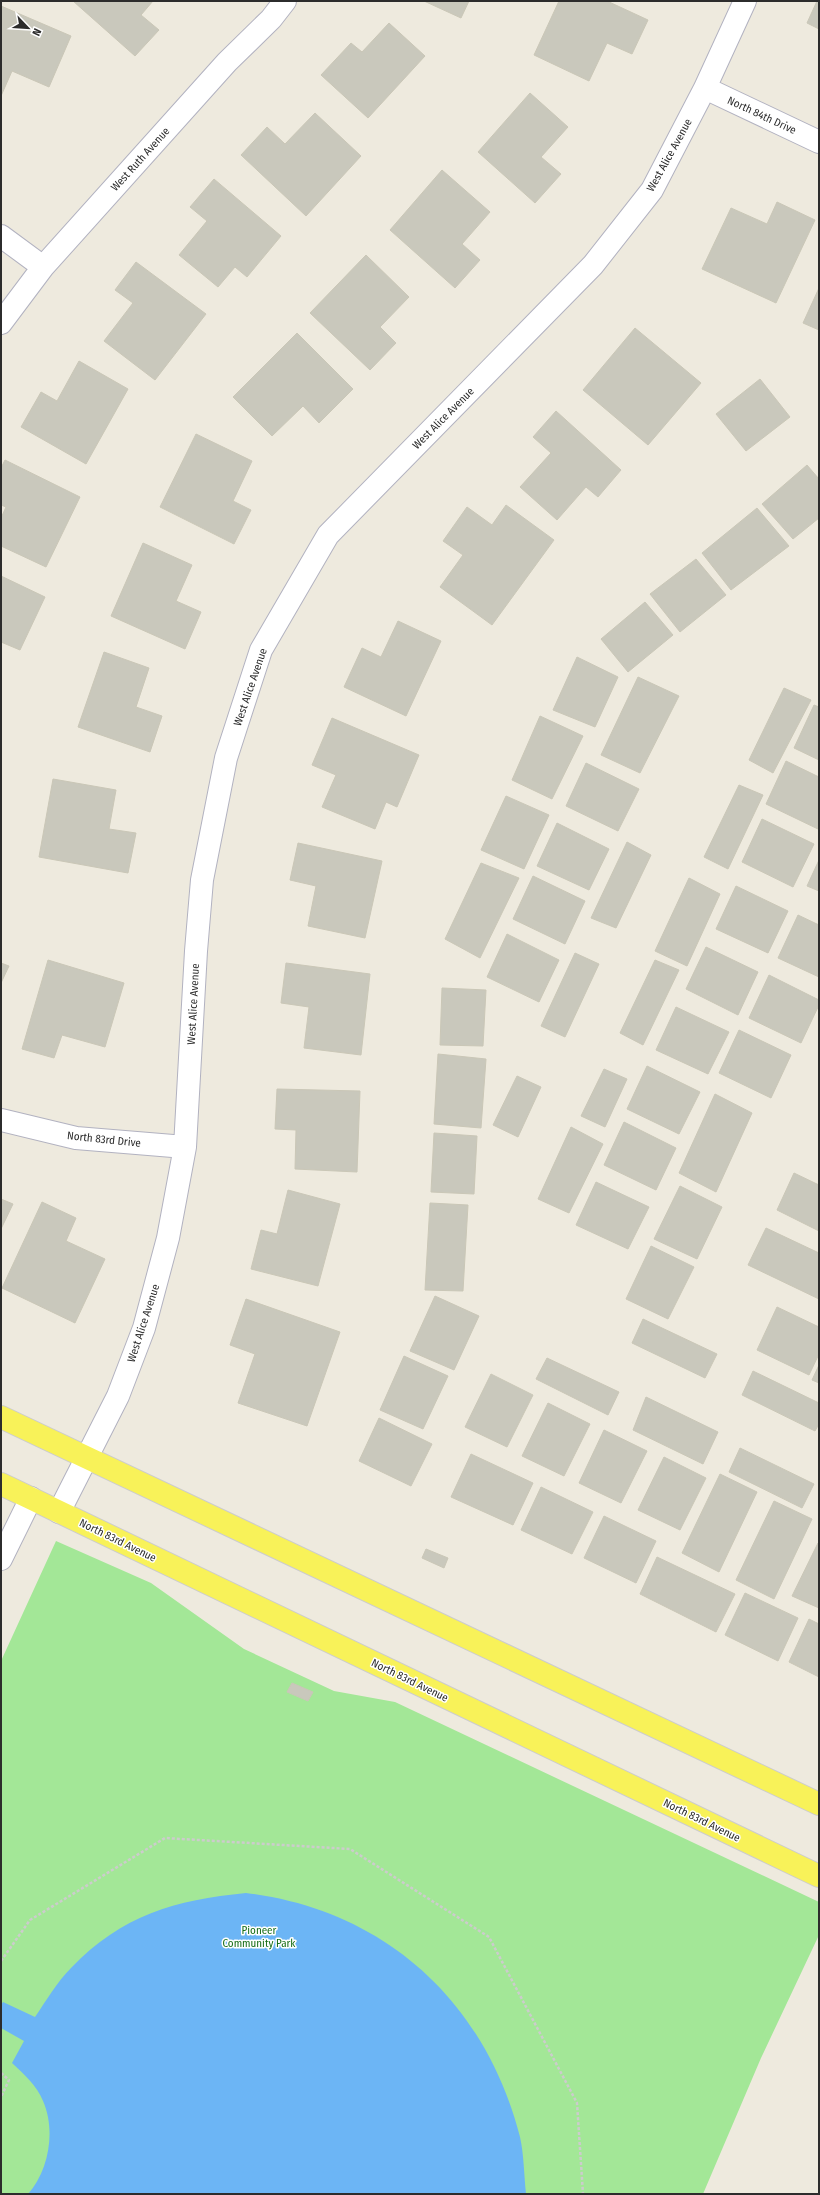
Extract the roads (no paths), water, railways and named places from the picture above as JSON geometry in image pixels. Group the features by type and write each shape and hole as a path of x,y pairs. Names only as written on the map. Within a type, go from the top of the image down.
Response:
{"main road":[{"path":"1,1417 819,1804"},
{"name":"North 83rd Avenue","path":"1,1484 819,1876"}],"street":[{"name":"West Ruth Avenue","path":"1,323 43,266 227,62 271,19 285,1"},
{"name":"West Alice Avenue","path":"59,1512 85,1457 118,1396 144,1328 168,1238 185,1147 195,966 202,880 226,758 261,650 328,535 593,266 652,190 705,88 745,1"},
{"name":"North 84th Drive","path":"705,88 819,142"},
{"path":"1,236 43,266"},
{"name":"North 83rd Drive","path":"1,1120 76,1138 185,1147"},
{"path":"1,1559 31,1498"}],"water":[{"path":"246,1893 296,1903 343,1919 385,1942 422,1970 455,2005 482,2044 504,2088 520,2137 526,2194 28,2194 41,2174 45,2162 50,2137 49,2125 47,2112 37,2090 26,2076 12,2063 24,2041 1,2028 1,2005 3,2002 35,2017 56,1985 71,1968 90,1950 110,1935 130,1923 151,1913 196,1900"}],"park label":[{"name":"Pioneer Community Park","path":"259,1936"}]}
